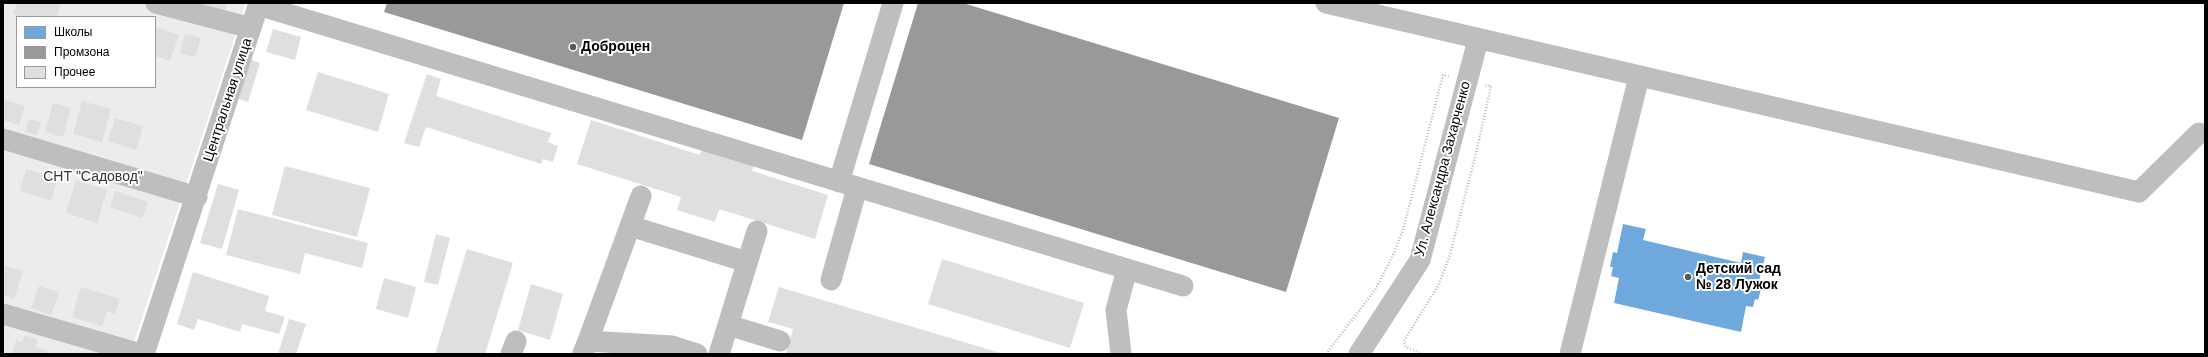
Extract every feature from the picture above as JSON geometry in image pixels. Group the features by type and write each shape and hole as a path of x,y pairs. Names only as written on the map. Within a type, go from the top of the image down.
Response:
{"street":[{"path":"156,3 251,28"},
{"path":"831,280 848,185 893,3"},
{"path":"1326,3 1478,40 2139,192 2199,133"},
{"path":"259,4 1183,286"},
{"name":"Центральная улица","path":"143,354 197,197 259,4"},
{"name":"Ул. Александра Захарченко","path":"1359,354 1420,260 1478,40"},
{"path":"1570,354 1639,76"},
{"path":"3,139 197,197"},
{"path":"641,196 585,348 672,346 696,354"},
{"path":"630,226 747,262"},
{"path":"719,354 757,231"},
{"path":"1121,354 1116,310 1127,269"},
{"path":"3,314 143,354"},
{"path":"728,325 780,342"}],"green space":[{"name":"СНТ \"Садовод\"","path":"3,3 246,3 130,354 3,354"}],"building: Школы":[{"name":"Детский сад № 28 Лужок","path":"1623,224 1646,229 1643,240 1741,263 1743,252 1765,257 1758,285 1762,286 1758,300 1755,299 1753,307 1746,306 1741,332 1614,303 1619,278 1611,276 1613,267 1610,267 1613,252 1617,253"}],"building: Промзона":[{"path":"387,3 844,3 802,140 384,12"},
{"path":"918,3 963,3 1339,118 1286,292 869,164"}],"building: Прочее":[{"path":"17,3 61,3 57,16 19,16 13,14"},
{"path":"196,3 227,3 225,13"},
{"path":"156,27 179,35 170,61 156,56"},
{"path":"273,29 301,37 295,60 266,52"},
{"path":"185,34 201,38 195,57 180,53"},
{"path":"249,59 260,63 248,102 236,98"},
{"path":"318,72 389,94 378,132 306,110"},
{"path":"427,74 441,79 436,96 551,133 548,142 558,146 553,162 543,159 541,164 426,127 419,147 404,143"},
{"path":"5,100 25,106 19,125 3,120"},
{"path":"82,101 111,109 102,142 73,134"},
{"path":"53,103 71,108 63,137 45,132"},
{"path":"115,118 143,126 136,150 108,141"},
{"path":"29,119 41,122 37,135 25,132"},
{"path":"591,120 700,155 702,148 754,165 752,171 828,195 815,239 719,209 715,222 677,210 681,197 577,164"},
{"path":"285,166 370,188 357,237 272,215"},
{"path":"26,169 58,178 51,201 20,191"},
{"path":"76,180 107,190 97,223 66,213"},
{"path":"218,184 239,190 222,249 200,243"},
{"path":"115,191 148,202 142,218 110,207"},
{"path":"238,209 368,243 362,268 305,253 300,274 226,255"},
{"path":"436,234 450,238 438,285 424,282"},
{"path":"467,249 513,263 485,354 435,354"},
{"path":"942,259 1084,303 1070,348 928,304"},
{"path":"3,265 23,271 14,299 3,295"},
{"path":"193,272 269,296 265,311 285,317 279,334 242,324 240,332 198,319 194,330 177,324"},
{"path":"384,278 416,287 408,318 376,309"},
{"path":"531,284 563,294 550,340 518,330"},
{"path":"39,286 59,292 51,315 31,308"},
{"path":"81,287 120,299 115,314 107,311 102,326 72,317"},
{"path":"779,287 1004,354 786,354 793,329 768,322"},
{"path":"289,319 306,324 296,354 278,354"},
{"path":"25,335 38,340 36,347 47,350 46,354 12,354 16,340 22,342"}],"place":[{"name":"Доброцен","path":"573,47"},
{"name":"Детский сад № 28 Лужок","path":"1688,277"}]}
